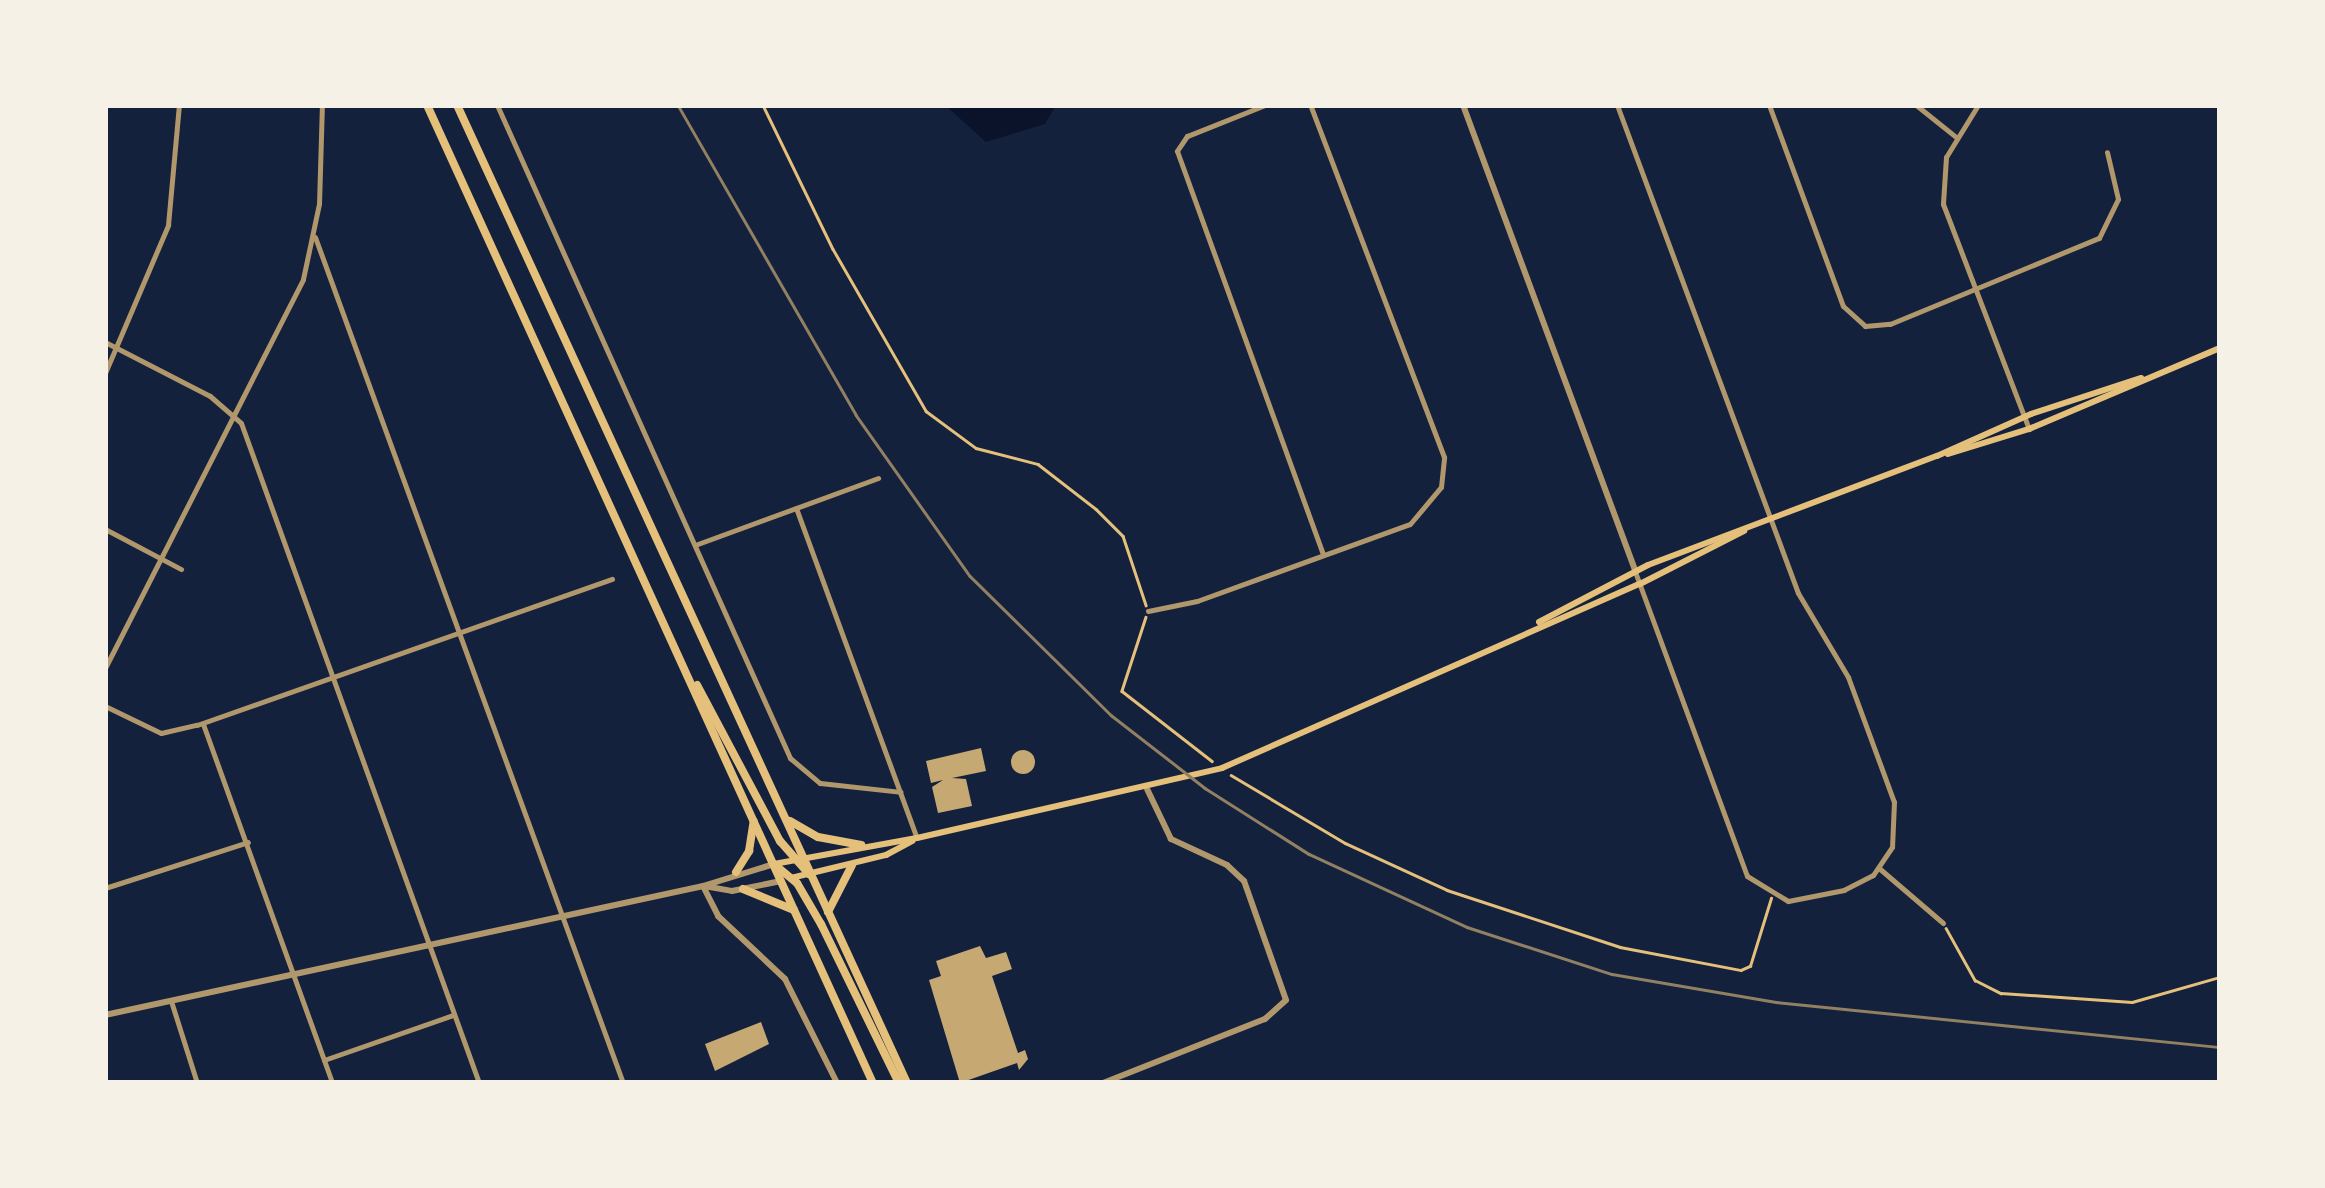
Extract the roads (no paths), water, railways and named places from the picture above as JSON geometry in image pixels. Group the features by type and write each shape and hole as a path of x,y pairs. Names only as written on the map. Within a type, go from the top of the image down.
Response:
{"main road":[{"path":"427,105 873,1083"},
{"path":"457,105 787,820 798,858"},
{"path":"1521,633 1635,571 1937,456 2024,416 2220,348"},
{"path":"1937,456 2029,430 2142,378"},
{"path":"774,864 1147,789 1222,768 1521,633 1640,584 1744,530"},
{"path":"674,647 810,874 907,1083"},
{"path":"787,820 818,837 860,845"},
{"path":"736,872 750,851 754,821"},
{"path":"781,880 852,865 917,838"},
{"path":"774,864 792,878 899,1083"},
{"path":"828,912 852,865"},
{"path":"743,889 794,910"}],"street":[{"path":"105,373 168,225 179,105"},
{"path":"105,668 299,290 315,237 322,105"},
{"path":"497,105 800,769 833,786 901,792"},
{"path":"1266,105 1187,136 1177,151 1323,554"},
{"path":"1148,612 1197,601 1417,519 1438,495 1444,464 1310,105"},
{"path":"1463,105 1738,860 1772,896 1810,900 1844,890 1880,868 1895,835 1894,802 1848,677 1808,615 1770,520 1617,105"},
{"path":"1769,105 1843,306 1857,323 1890,324 2086,247 2108,230 2118,199 2106,152"},
{"path":"1916,105 1956,137"},
{"path":"1978,105 1956,137 1942,169 1942,204 2029,430"},
{"path":"315,237 623,1083"},
{"path":"105,342 210,396 234,416 252,446 332,680 479,1083"},
{"path":"695,545 878,478"},
{"path":"796,508 917,838"},
{"path":"105,529 181,569"},
{"path":"105,706 161,733 203,724 612,578"},
{"path":"203,724 332,1083"},
{"path":"1102,1083 1276,1014 1286,1000 1244,881 1227,865 1177,844 1147,789"},
{"path":"105,888 248,842"},
{"path":"105,1015 703,886 736,872 774,864"},
{"path":"1880,868 1943,923"},
{"path":"703,886 743,889 781,880"},
{"path":"703,886 718,916 785,979 836,1083"},
{"path":"171,1002 196,1083"},
{"path":"324,1060 454,1014"}],"water":[{"path":"945,105 1056,105 1045,124 986,142"}],"railway":[{"path":"678,105 856,415 970,576 1111,715 1205,788 1309,854 1467,927 1612,974 1776,1002 2220,1047"}]}
